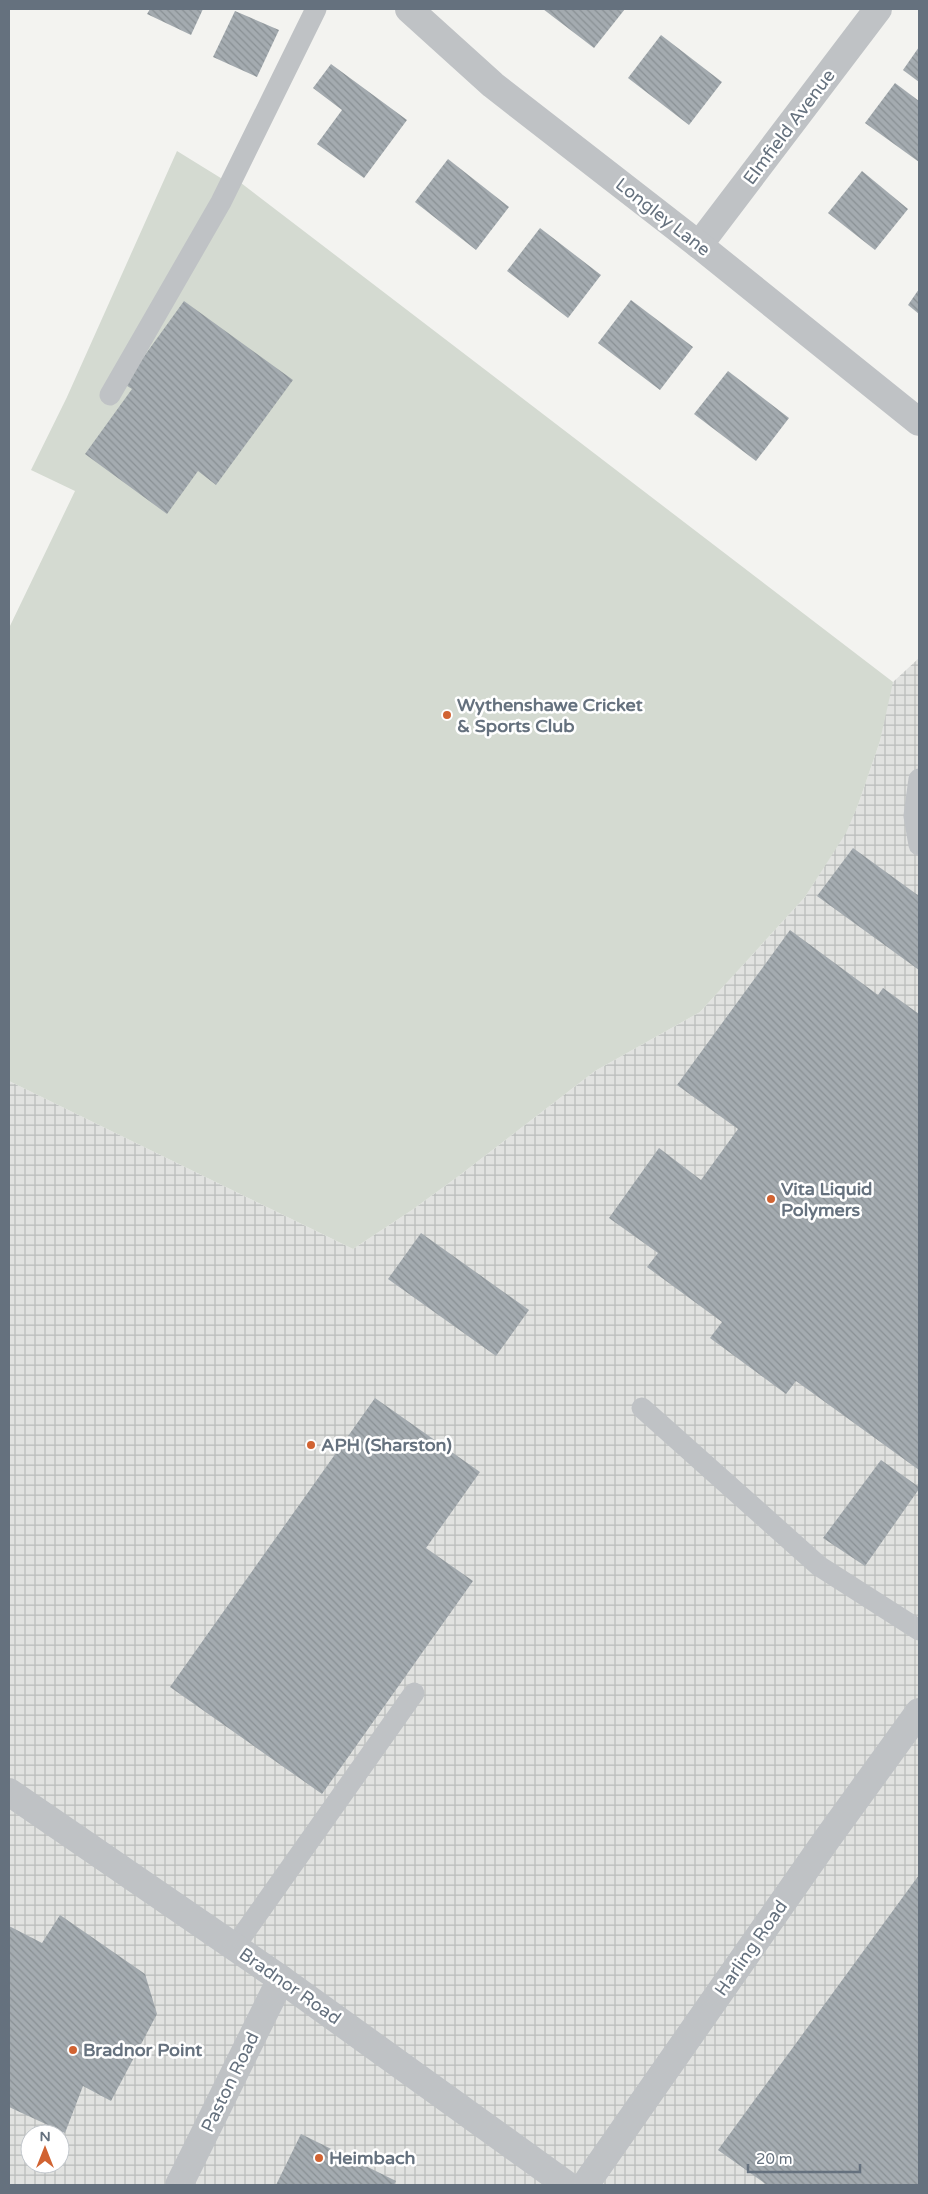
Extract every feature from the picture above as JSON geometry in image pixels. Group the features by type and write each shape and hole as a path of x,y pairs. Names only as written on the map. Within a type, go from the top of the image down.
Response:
{"street":[{"name":"Longley Lane","path":"409,9 493,85 699,245 919,422"},
{"name":"Elmfield Avenue","path":"699,245 878,9"},
{"name":"Harling Road","path":"585,2185 827,1838 919,1712"},
{"name":"Bradnor Road","path":"9,1792 235,1946 568,2185"},
{"name":"Paston Road","path":"179,2185 281,1979"}],"lane":[{"path":"110,395 221,202 316,9"},
{"path":"919,779 914,816 919,845"},
{"path":"642,1408 819,1566 919,1630"},
{"path":"235,1946 414,1693"}],"shaded area":[{"name":"Wythenshawe Cricket & Sports Club","path":"177,151 224,180 228,173 893,682 880,741 858,805 846,833 805,897 700,1012 595,1071 460,1175 353,1249 9,1081 9,628 75,491 31,470 67,397"},
{"path":"919,658 919,2185 9,2185 9,1081 353,1249 460,1175 595,1071 700,1012 805,897 845,833 858,805 880,741 893,682"}],"building":[{"path":"150,9 203,9 191,35 147,14"},
{"path":"543,9 625,9 594,48"},
{"path":"235,11 279,30 257,77 213,57"},
{"path":"661,35 722,82 689,125 628,78"},
{"path":"919,47 919,82 903,70"},
{"path":"331,64 407,120 364,178 317,144 342,110 313,88"},
{"path":"895,83 919,101 919,162 865,123"},
{"path":"448,159 509,207 476,250 415,202"},
{"path":"862,171 908,209 875,250 828,213"},
{"path":"540,228 601,275 568,318 507,271"},
{"path":"919,289 919,314 908,305"},
{"path":"631,300 693,347 660,390 598,343"},
{"path":"184,301 293,380 216,485 198,471 167,514 85,454 132,389 124,384"},
{"path":"728,371 789,418 756,461 694,414"},
{"path":"853,848 919,896 919,970 817,896"},
{"name":"Vita Liquid Polymers","path":"790,930 878,995 883,988 919,1014 919,1470 796,1381 786,1394 710,1338 722,1322 647,1267 658,1253 609,1218 659,1148 701,1180 738,1129 677,1085"},
{"path":"421,1233 529,1310 496,1356 388,1279"},
{"path":"375,1398 480,1472 426,1548 473,1581 322,1794 170,1687"},
{"path":"881,1460 919,1487 919,1489 865,1566 823,1538"},
{"path":"919,1875 919,2185 767,2185 718,2150"},
{"name":"Bradnor Point","path":"60,1915 145,1974 157,2014 111,2101 83,2086 68,2124 46,2124 9,2107 9,1926 42,1943"},
{"name":"Heimbach","path":"301,2134 396,2181 394,2185 276,2185"}],"place":[{"name":"Wythenshawe Cricket & Sports Club","path":"447,715"},
{"name":"Vita Liquid Polymers","path":"771,1199"},
{"name":"APH (Sharston)","path":"311,1445"},
{"name":"Bradnor Point","path":"73,2050"},
{"name":"Heimbach","path":"319,2158"}]}
